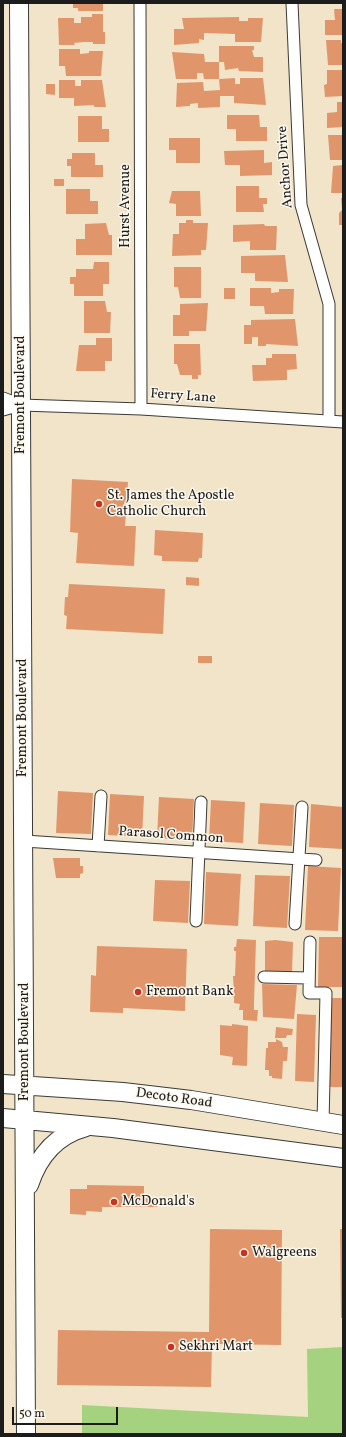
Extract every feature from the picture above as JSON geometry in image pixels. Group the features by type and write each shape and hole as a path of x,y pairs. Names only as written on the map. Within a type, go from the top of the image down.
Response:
{"main road":[{"name":"Fremont Boulevard","path":"19,3 26,1434"},
{"name":"Decoto Road","path":"3,1084 123,1092 191,1100 323,1123 343,1125"},
{"path":"3,1118 188,1137 343,1158"},
{"path":"25,1198 35,1168 44,1154 66,1135 77,1129 90,1126"}],"street":[{"name":"Hurst Avenue","path":"140,3 141,409"},
{"name":"Anchor Drive","path":"292,3 301,205 329,304 329,421"},
{"name":"Ferry Lane","path":"3,398 21,405"},
{"name":"Ferry Lane","path":"3,410 21,405 141,409 343,422"},
{"path":"98,846 101,796"},
{"path":"196,921 201,802"},
{"path":"295,924 302,807"},
{"name":"Parasol Common","path":"24,841 316,860"},
{"path":"310,942 309,993 326,993 323,1123"},
{"path":"264,977 309,978"}],"green space":[{"path":"343,1347 343,1434 82,1434 82,1405 308,1417 307,1349"}],"building":[{"path":"73,3 103,3 103,11 78,11 78,8 73,8"},
{"path":"334,9 343,9 343,35 325,35 325,20 335,20"},
{"path":"92,14 103,14 105,44 83,42 74,43 75,45 59,45 58,18 74,18 74,23 81,23 81,17 92,17"},
{"path":"239,17 239,21 248,21 248,18 263,18 261,42 235,42 235,34 204,33 204,40 199,39 199,43 174,45 174,29 184,29 182,18"},
{"path":"326,40 341,40 341,43 343,43 343,65 328,65"},
{"path":"219,46 254,46 254,50 252,50 254,57 263,57 263,72 239,71 238,68 225,70 224,62 219,62"},
{"path":"59,49 80,49 80,54 89,53 89,51 103,51 101,76 66,76 65,66 59,66"},
{"path":"172,52 204,54 205,62 219,62 219,79 204,79 203,73 197,73 197,79 176,79"},
{"path":"327,70 343,70 343,96 325,97 324,85 327,84"},
{"path":"235,78 235,84 240,84 240,78 263,78 266,105 234,103 234,96 220,96 220,107 198,108 198,103 190,104 190,106 176,107 177,83 203,82 204,91 220,90 219,79"},
{"path":"59,80 75,80 75,86 81,86 81,80 102,80 106,107 94,107 94,105 74,106 74,98 59,98"},
{"path":"46,84 55,84 55,95 46,94"},
{"path":"337,102 343,102 343,127 327,128 327,113 337,112"},
{"path":"227,115 259,115 260,127 267,127 267,141 236,141 236,129 227,129"},
{"path":"78,116 102,116 102,129 109,129 109,142 78,142"},
{"path":"328,135 343,135 343,160 330,160"},
{"path":"169,138 200,138 200,163 176,163 176,150 169,150"},
{"path":"264,150 264,163 272,162 272,175 240,176 240,165 225,165 224,151"},
{"path":"72,153 95,153 95,165 103,165 103,177 71,177 71,166 67,166 67,159 72,159"},
{"path":"343,165 343,193 331,193 333,166"},
{"path":"54,179 64,179 64,186 54,186"},
{"path":"236,186 259,186 259,198 267,198 267,204 263,204 264,212 236,212"},
{"path":"66,189 90,189 90,201 98,201 98,214 66,214"},
{"path":"172,191 200,191 201,216 176,216 176,204 169,203"},
{"path":"341,198 343,198 343,225 339,225 339,213 342,210"},
{"path":"186,220 193,220 193,223 208,223 206,250 201,250 201,255 172,256 173,234 179,234 179,223 186,223"},
{"path":"106,223 109,235 112,235 112,255 76,255 76,239 85,239 85,224"},
{"path":"264,224 265,226 277,226 276,250 250,250 250,241 233,242 233,225"},
{"path":"285,255 288,282 255,281 255,273 241,273 241,256"},
{"path":"94,262 109,262 109,284 103,284 103,296 74,296 74,284 70,284 70,277 76,277 76,269 93,269"},
{"path":"174,267 201,267 201,298 180,298 178,287 174,287"},
{"path":"224,288 235,288 235,299 224,299"},
{"path":"250,288 271,288 271,293 279,292 279,289 294,289 293,314 265,314 264,306 250,306"},
{"path":"84,301 105,301 107,312 111,312 110,333 84,333"},
{"path":"208,303 206,331 189,331 189,336 173,336 173,315 180,315 180,304"},
{"path":"295,319 298,346 266,344 266,346 258,346 258,337 252,337 252,344 244,344 244,325 251,325 251,320"},
{"path":"96,338 112,338 112,361 105,361 105,371 76,371 79,345 96,345"},
{"path":"174,344 200,344 201,375 198,375 198,379 192,379 192,375 180,375 177,364 174,364"},
{"path":"272,354 296,354 297,369 287,370 287,380 253,381 252,365 266,365 266,358 272,358"},
{"name":"St. James the Apostle Catholic Church","path":"72,479 128,482 125,526 136,526 134,566 76,563 78,533 70,532"},
{"path":"155,530 203,533 202,558 199,558 198,562 162,561 162,556 154,555"},
{"path":"186,577 199,578 199,586 186,585"},
{"path":"69,584 165,589 163,634 66,629 67,616 64,615 65,597 68,597"},
{"path":"198,656 212,656 212,663 198,663"},
{"path":"58,791 93,793 91,834 56,833"},
{"path":"110,794 144,796 142,837 108,835"},
{"path":"159,797 194,799 192,840 157,838"},
{"path":"211,800 245,802 243,843 209,841"},
{"path":"260,803 294,805 292,846 258,844"},
{"path":"311,804 343,807 342,849 309,847"},
{"path":"53,858 80,858 80,866 83,866 83,873 80,874 80,878 56,878"},
{"path":"308,866 341,868 338,931 305,930"},
{"path":"206,872 241,874 238,926 204,924"},
{"path":"255,875 290,876 287,928 253,926"},
{"path":"155,880 190,881 188,923 153,921"},
{"path":"319,937 343,937 343,987 318,987"},
{"path":"237,939 256,940 254,1010 258,1010 257,1021 243,1020 243,1010 239,1010 240,1004 234,1003 234,997 232,997 234,993 233,976 235,976 236,951 234,951 234,947 236,947"},
{"path":"275,940 293,942 292,973 265,972 265,941"},
{"name":"Fremont Bank","path":"97,946 187,949 185,1011 123,1008 123,1013 90,1012 91,975 96,976"},
{"path":"262,984 297,985 294,1019 263,1017"},
{"path":"332,998 343,998 343,1087 329,1087 330,1008 332,1008"},
{"path":"297,1014 316,1015 314,1082 295,1081"},
{"path":"232,1024 248,1026 247,1066 232,1065 233,1057 220,1055 220,1025 232,1026"},
{"path":"276,1027 293,1029 292,1035 287,1035 286,1038 275,1038"},
{"path":"276,1039 282,1042 283,1047 288,1047 287,1061 283,1061 282,1079 272,1078 272,1076 269,1076 269,1070 265,1070 266,1048 268,1048 268,1042 276,1042"},
{"name":"McDonald's","path":"87,1185 144,1186 144,1198 157,1198 157,1207 102,1207 102,1212 86,1211 86,1215 70,1214 70,1189 87,1189"},
{"path":"210,1229 282,1230 281,1345 212,1344 211,1387 57,1385 58,1330 209,1332"},
{"path":"340,1229 343,1229 343,1318 341,1318"}],"place":[{"name":"St. James the Apostle Catholic Church","path":"99,504"},
{"name":"Fremont Bank","path":"138,992"},
{"name":"McDonald's","path":"114,1202"},
{"name":"Walgreens","path":"244,1253"},
{"name":"Sekhri Mart","path":"171,1347"}]}
